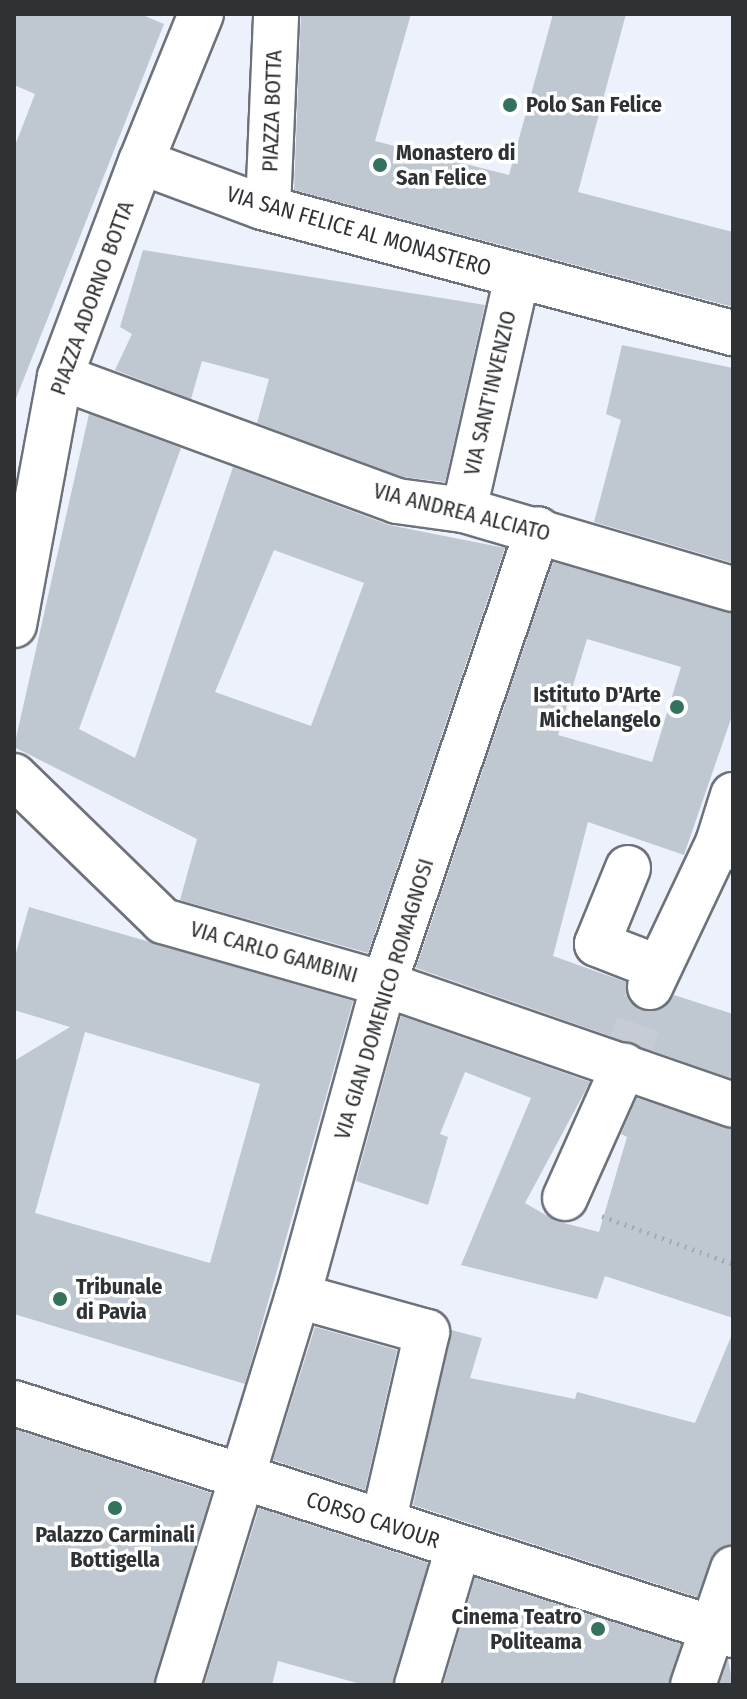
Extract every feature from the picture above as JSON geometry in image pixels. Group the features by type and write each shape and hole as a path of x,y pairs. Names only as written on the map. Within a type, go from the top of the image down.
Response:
{"street":[{"path":"141,162 201,14"},
{"name":"PIAZZA BOTTA","path":"268,208 276,14"},
{"name":"VIA SAN FELICE AL MONASTERO","path":"141,162 268,208 733,333"},
{"name":"PIAZZA ADORNO BOTTA","path":"14,625 60,377 141,162"},
{"name":"VIA SANT'INVENZIO","path":"464,510 517,276"},
{"name":"VIA ANDREA ALCIATO","path":"60,377 397,501 464,510 538,529 733,589"},
{"name":"VIA GIAN DOMENICO ROMAGNOSI","path":"178,1685 298,1296 384,984 538,529"},
{"name":"VIA CARLO GAMBINI","path":"14,776 163,921 384,984 733,1105"},
{"path":"628,868 597,944 654,977 725,845 733,795"},
{"path":"565,1198 624,1066"},
{"path":"298,1296 427,1332 383,1522"},
{"name":"CORSO CAVOUR","path":"14,1403 242,1472 255,1483 721,1632"},
{"path":"417,1685 458,1548"},
{"path":"693,1685 721,1632 733,1569"}],"path":[{"path":"565,1198 733,1264"}],"building":[{"path":"14,14 140,14 164,24 15,401 14,148 35,94 14,85"},
{"name":"Monastero di San Felice","path":"301,14 411,14 375,141 509,175 553,14 626,14 578,192 733,232 733,307 294,190"},
{"path":"143,250 485,305 445,482 403,477 257,423 269,379 202,361 191,399 115,370 132,334 120,327"},
{"path":"622,345 733,368 733,563 594,522 621,420 606,414"},
{"path":"89,414 181,448 79,729 135,758 233,467 389,525 505,548 368,953 180,900 197,839 14,747","holes":["274,550 364,583 311,726 215,692"]},
{"path":"553,562 733,613 733,713 684,855 588,822 553,956 626,982 629,1001 640,1010 664,1008 674,995 733,1014 733,1079 416,968","holes":["587,639 681,667 652,762 558,735"]},
{"path":"29,907 353,1001 245,1384 14,1314 14,1061 70,1027 14,1010 14,960","holes":["85,1032 260,1084 210,1263 35,1213"]},
{"path":"401,1016 590,1082 525,1203 556,1221 599,1232 627,1137 621,1134 637,1098 733,1129 733,1318 605,1276 597,1299 461,1265 531,1098 465,1072 440,1134 448,1137 428,1205 356,1181"},
{"path":"315,1327 397,1350 365,1490 273,1460"},
{"path":"451,1330 482,1338 470,1378 575,1399 577,1392 695,1423 733,1332 733,1545 716,1551 697,1597 413,1505"},
{"path":"14,1429 211,1493 154,1685 14,1685"},
{"path":"259,1508 428,1563 393,1685 364,1685 278,1661 272,1685 204,1685"},
{"path":"475,1578 681,1644 669,1685 443,1685"},
{"path":"728,1659 733,1685 719,1685"}],"tunnel":[{"path":"624,1066 650,987"}],"place":[{"name":"Polo San Felice","path":"510,105"},
{"name":"Monastero di San Felice","path":"380,165"},
{"name":"Istituto D'Arte Michelangelo","path":"677,707"},
{"name":"Tribunale di Pavia","path":"60,1299"},
{"name":"Palazzo Carminali Bottigella","path":"115,1508"},
{"name":"Cinema Teatro Politeama","path":"598,1629"}]}
